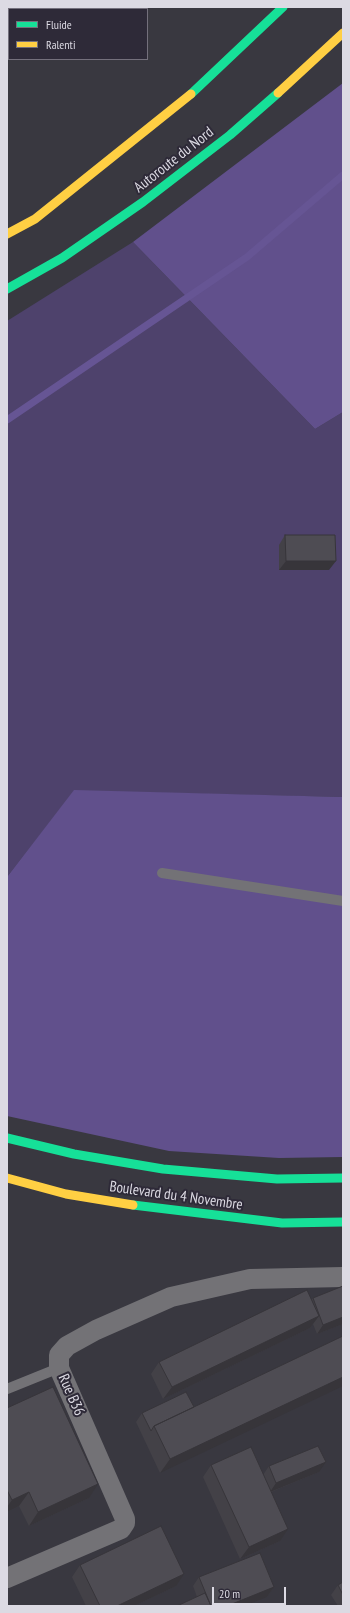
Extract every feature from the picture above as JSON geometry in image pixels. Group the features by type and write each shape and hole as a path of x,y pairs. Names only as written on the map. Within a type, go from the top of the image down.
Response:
{"main road":[{"path":"7,234 35,219 198,88 283,7"},
{"name":"Autoroute du Nord","path":"7,289 62,258 143,202 230,135 343,33"},
{"name":"Boulevard du 4 Novembre","path":"7,1138 74,1154 163,1169 277,1179 343,1178"},
{"name":"Boulevard du 4 Novembre","path":"7,1178 66,1194 156,1209 282,1224 343,1222"}],"street":[{"name":"Rue B36","path":"7,1578 121,1529 125,1523 125,1518 59,1368 59,1356 67,1346 96,1330 171,1297 250,1279 343,1277"}],"lane":[{"path":"162,873 343,901"},
{"path":"7,1389 59,1368"}],"shaded area":[{"path":"343,83 343,412 315,429 133,242"},
{"path":"133,242 315,429 343,412 343,797 74,791 7,877 7,321"},
{"path":"74,790 343,797 343,1157 279,1158 169,1151 7,1116 7,877"}],"building":[{"path":"285,535 335,535 336,561 286,561"},
{"path":"343,1286 343,1317 323,1325 313,1298"},
{"path":"307,1290 319,1316 172,1387 159,1362"},
{"path":"343,1336 343,1377 170,1459 154,1426"},
{"path":"53,1387 98,1484 38,1512 29,1492 12,1500 7,1490 7,1408"},
{"path":"186,1392 194,1407 154,1426 151,1431 142,1413"},
{"path":"318,1446 326,1462 276,1483 269,1466"},
{"path":"251,1447 288,1529 249,1547 211,1465"},
{"path":"161,1526 184,1574 117,1606 100,1606 80,1565"},
{"path":"260,1553 274,1587 227,1606 211,1606 199,1577"},
{"path":"343,1582 343,1595 338,1585"},
{"path":"205,1593 211,1606 177,1606"}],"waterway":[{"path":"7,420 247,257 343,175"}],"traffic: fast":[{"path":"191,94 283,7"},
{"path":"7,289 62,258 143,202 230,135 278,93"},
{"path":"7,1138 74,1154 163,1169 277,1179 343,1178"},
{"path":"133,1205 282,1223 343,1222"}],"traffic: slow":[{"path":"278,93 343,33"},
{"path":"7,234 35,219 191,94"},
{"path":"7,1178 66,1194 133,1205"}]}
